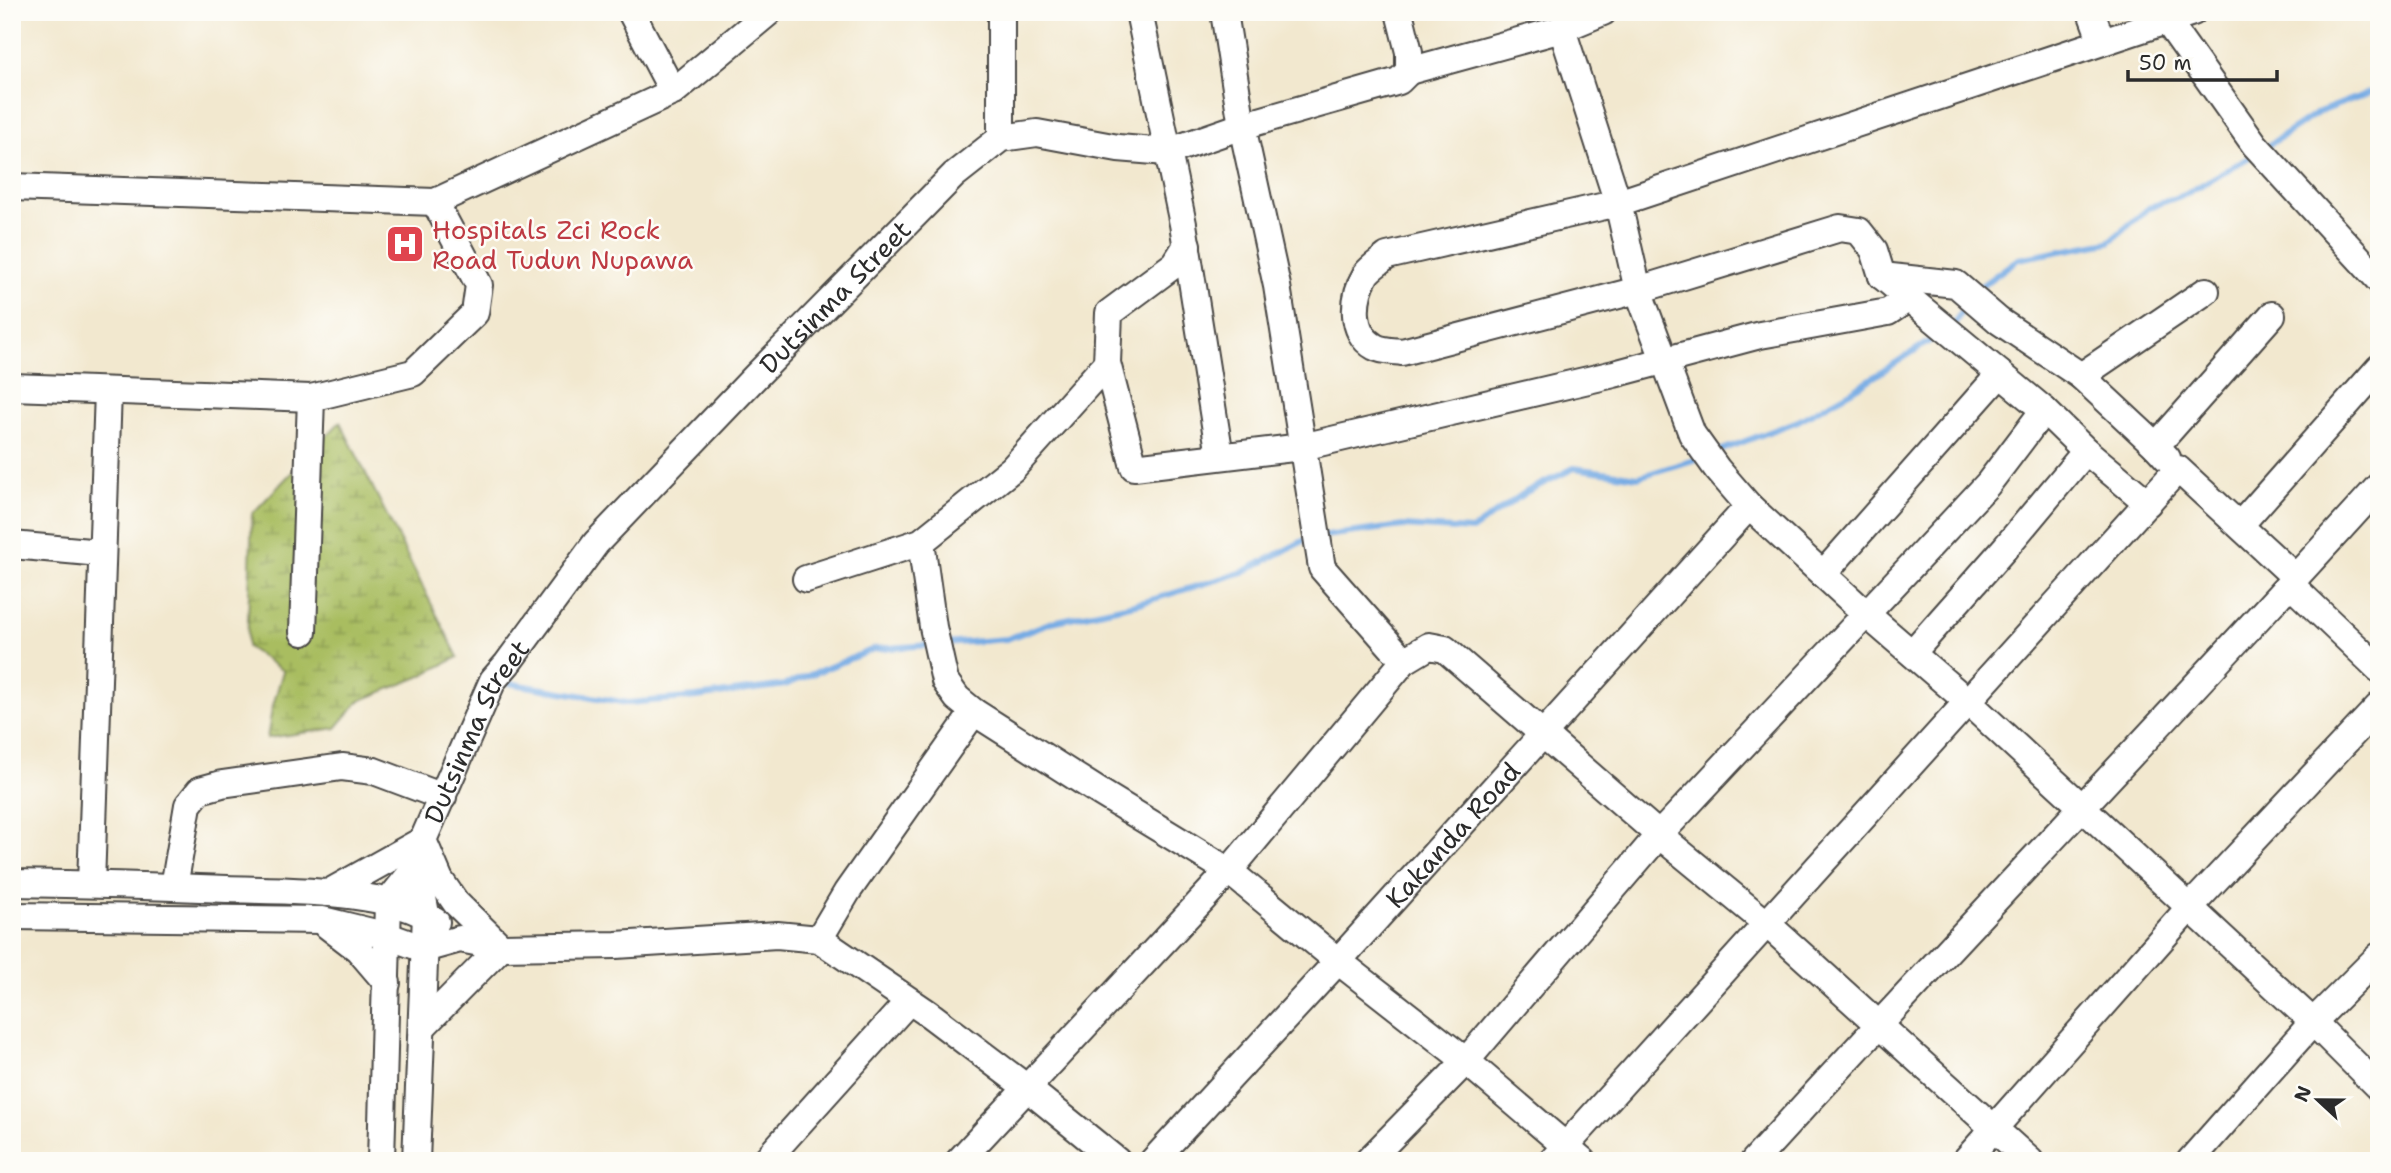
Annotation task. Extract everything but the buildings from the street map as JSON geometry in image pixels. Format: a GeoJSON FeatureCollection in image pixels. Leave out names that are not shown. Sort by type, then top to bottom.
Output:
{"type":"FeatureCollection","features":[{"type":"Feature","properties":{"kind":"street"},"geometry":{"type":"LineString","coordinates":[[631,12],[673,92]]}},
{"type":"Feature","properties":{"kind":"street"},"geometry":{"type":"LineString","coordinates":[[12,187],[435,202],[673,92],[769,12]]}},
{"type":"Feature","properties":{"kind":"street"},"geometry":{"type":"LineString","coordinates":[[1001,12],[1002,138]]}},
{"type":"Feature","properties":{"kind":"street"},"geometry":{"type":"LineString","coordinates":[[1139,12],[1187,246],[1220,456]]}},
{"type":"Feature","properties":{"kind":"street"},"geometry":{"type":"LineString","coordinates":[[1224,12],[1242,126],[1278,286],[1322,568],[1404,661]]}},
{"type":"Feature","properties":{"kind":"street"},"geometry":{"type":"LineString","coordinates":[[1399,12],[1409,52],[1409,71]]}},
{"type":"Feature","properties":{"kind":"street"},"geometry":{"type":"LineString","coordinates":[[2091,12],[2102,43]]}},
{"type":"Feature","properties":{"kind":"street"},"geometry":{"type":"LineString","coordinates":[[2148,503],[2086,451],[2044,410],[1882,276],[1874,250],[1859,231],[1840,228],[1638,290],[1402,352],[1376,348],[1363,337],[1355,313],[1359,291],[1367,272],[1387,256],[1618,203],[2193,12]]}},
{"type":"Feature","properties":{"kind":"street","name":"Dutsinma Street"},"geometry":{"type":"LineString","coordinates":[[388,902],[417,866],[424,840],[493,680],[596,543],[954,175],[1002,138],[1037,133],[1118,148],[1167,152],[1242,126],[1399,81],[1409,71],[1562,29],[1592,14]]}},
{"type":"Feature","properties":{"kind":"street"},"geometry":{"type":"LineString","coordinates":[[2167,21],[2255,145],[2379,280]]}},
{"type":"Feature","properties":{"kind":"street"},"geometry":{"type":"LineString","coordinates":[[1562,29],[1618,203],[1638,290],[1692,433],[1717,469],[1748,506],[1865,613],[1967,701],[2190,907],[2379,1088]]}},
{"type":"Feature","properties":{"kind":"street"},"geometry":{"type":"LineString","coordinates":[[12,387],[311,398],[413,373],[475,313],[479,285],[435,202]]}},
{"type":"Feature","properties":{"kind":"street"},"geometry":{"type":"LineString","coordinates":[[1187,246],[1175,264],[1109,313],[1107,363],[1134,467],[1302,447],[1614,374],[1760,335],[1888,313],[1909,298]]}},
{"type":"Feature","properties":{"kind":"street"},"geometry":{"type":"LineString","coordinates":[[1882,276],[1956,284],[1999,321],[2081,376],[2240,525],[2379,669]]}},
{"type":"Feature","properties":{"kind":"street"},"geometry":{"type":"LineString","coordinates":[[2081,376],[2206,291]]}},
{"type":"Feature","properties":{"kind":"street"},"geometry":{"type":"LineString","coordinates":[[2156,446],[2272,315]]}},
{"type":"Feature","properties":{"kind":"street"},"geometry":{"type":"LineString","coordinates":[[806,579],[921,542],[1012,469],[1107,363]]}},
{"type":"Feature","properties":{"kind":"street"},"geometry":{"type":"LineString","coordinates":[[2240,525],[2379,368]]}},
{"type":"Feature","properties":{"kind":"street"},"geometry":{"type":"LineString","coordinates":[[1822,574],[2000,374]]}},
{"type":"Feature","properties":{"kind":"street"},"geometry":{"type":"LineString","coordinates":[[91,884],[108,391]]}},
{"type":"Feature","properties":{"kind":"street"},"geometry":{"type":"LineString","coordinates":[[303,632],[311,398]]}},
{"type":"Feature","properties":{"kind":"street"},"geometry":{"type":"LineString","coordinates":[[1368,1161],[1466,1060],[1659,835],[1988,484],[2044,410]]}},
{"type":"Feature","properties":{"kind":"street"},"geometry":{"type":"LineString","coordinates":[[1912,653],[2086,451]]}},
{"type":"Feature","properties":{"kind":"street"},"geometry":{"type":"LineString","coordinates":[[921,542],[939,657],[945,681],[957,698],[974,712],[1101,793],[1229,871],[1338,961],[1466,1060],[1567,1156],[1766,923],[2178,469]]}},
{"type":"Feature","properties":{"kind":"street"},"geometry":{"type":"LineString","coordinates":[[1754,1161],[2379,486]]}},
{"type":"Feature","properties":{"kind":"street","name":"Kakanda Road"},"geometry":{"type":"LineString","coordinates":[[1153,1161],[1338,961],[1748,506]]}},
{"type":"Feature","properties":{"kind":"street"},"geometry":{"type":"LineString","coordinates":[[12,545],[101,553]]}},
{"type":"Feature","properties":{"kind":"street"},"geometry":{"type":"LineString","coordinates":[[959,1161],[1229,871],[1404,661],[1429,646],[1446,649],[1659,835],[1766,923],[2030,1161]]}},
{"type":"Feature","properties":{"kind":"street"},"geometry":{"type":"LineString","coordinates":[[1965,1161],[2190,907],[2379,706]]}},
{"type":"Feature","properties":{"kind":"street"},"geometry":{"type":"LineString","coordinates":[[819,939],[847,892],[974,712]]}},
{"type":"Feature","properties":{"kind":"street"},"geometry":{"type":"LineString","coordinates":[[174,887],[188,805],[200,790],[222,784],[342,768],[374,771],[443,797]]}},
{"type":"Feature","properties":{"kind":"street"},"geometry":{"type":"LineString","coordinates":[[328,893],[424,840],[440,880],[456,903],[501,947]]}},
{"type":"Feature","properties":{"kind":"street","name":"Dutsinma Street"},"geometry":{"type":"LineString","coordinates":[[416,1161],[426,914],[417,866]]}},
{"type":"Feature","properties":{"kind":"street"},"geometry":{"type":"LineString","coordinates":[[12,884],[91,884],[328,893],[388,902],[426,914],[460,939],[501,947],[616,945],[777,935],[819,939],[929,1014],[1117,1161]]}},
{"type":"Feature","properties":{"kind":"street"},"geometry":{"type":"LineString","coordinates":[[381,1161],[388,902]]}},
{"type":"Feature","properties":{"kind":"street"},"geometry":{"type":"LineString","coordinates":[[12,916],[322,920],[388,936],[424,949],[460,939]]}},
{"type":"Feature","properties":{"kind":"street"},"geometry":{"type":"LineString","coordinates":[[322,920],[358,948],[387,983]]}},
{"type":"Feature","properties":{"kind":"street"},"geometry":{"type":"LineString","coordinates":[[423,1026],[501,947]]}},
{"type":"Feature","properties":{"kind":"street"},"geometry":{"type":"LineString","coordinates":[[2190,1161],[2313,1023],[2379,956]]}},
{"type":"Feature","properties":{"kind":"street"},"geometry":{"type":"LineString","coordinates":[[765,1161],[908,1002]]}},
{"type":"Feature","properties":{"kind":"green space"},"geometry":{"type":"Polygon","coordinates":[[[340,422],[458,657],[419,677],[359,701],[336,728],[267,738],[283,671],[247,647],[252,514],[340,422]]]}},
{"type":"Feature","properties":{"kind":"waterway"},"geometry":{"type":"LineString","coordinates":[[2266,147],[2319,112],[2379,89]]}},
{"type":"Feature","properties":{"kind":"waterway"},"geometry":{"type":"LineString","coordinates":[[1973,292],[2018,259],[2109,242],[2150,207],[2186,194],[2253,155]]}},
{"type":"Feature","properties":{"kind":"waterway"},"geometry":{"type":"LineString","coordinates":[[1954,325],[1967,301]]}},
{"type":"Feature","properties":{"kind":"waterway"},"geometry":{"type":"LineString","coordinates":[[1714,453],[1798,421],[1852,391],[1942,333]]}},
{"type":"Feature","properties":{"kind":"waterway"},"geometry":{"type":"LineString","coordinates":[[1324,536],[1403,526],[1472,530],[1526,492],[1574,468],[1638,477],[1700,458]]}},
{"type":"Feature","properties":{"kind":"waterway"},"geometry":{"type":"LineString","coordinates":[[943,644],[1007,639],[1052,622],[1144,602],[1243,572],[1309,538]]}},
{"type":"Feature","properties":{"kind":"waterway"},"geometry":{"type":"LineString","coordinates":[[502,682],[628,703],[785,685],[874,649],[932,645]]}},
{"type":"Feature","properties":{"kind":"place","name":"Hospitals Zci Rock Road Tudun Nupawa"},"geometry":{"type":"Point","coordinates":[405,244]}}]}
